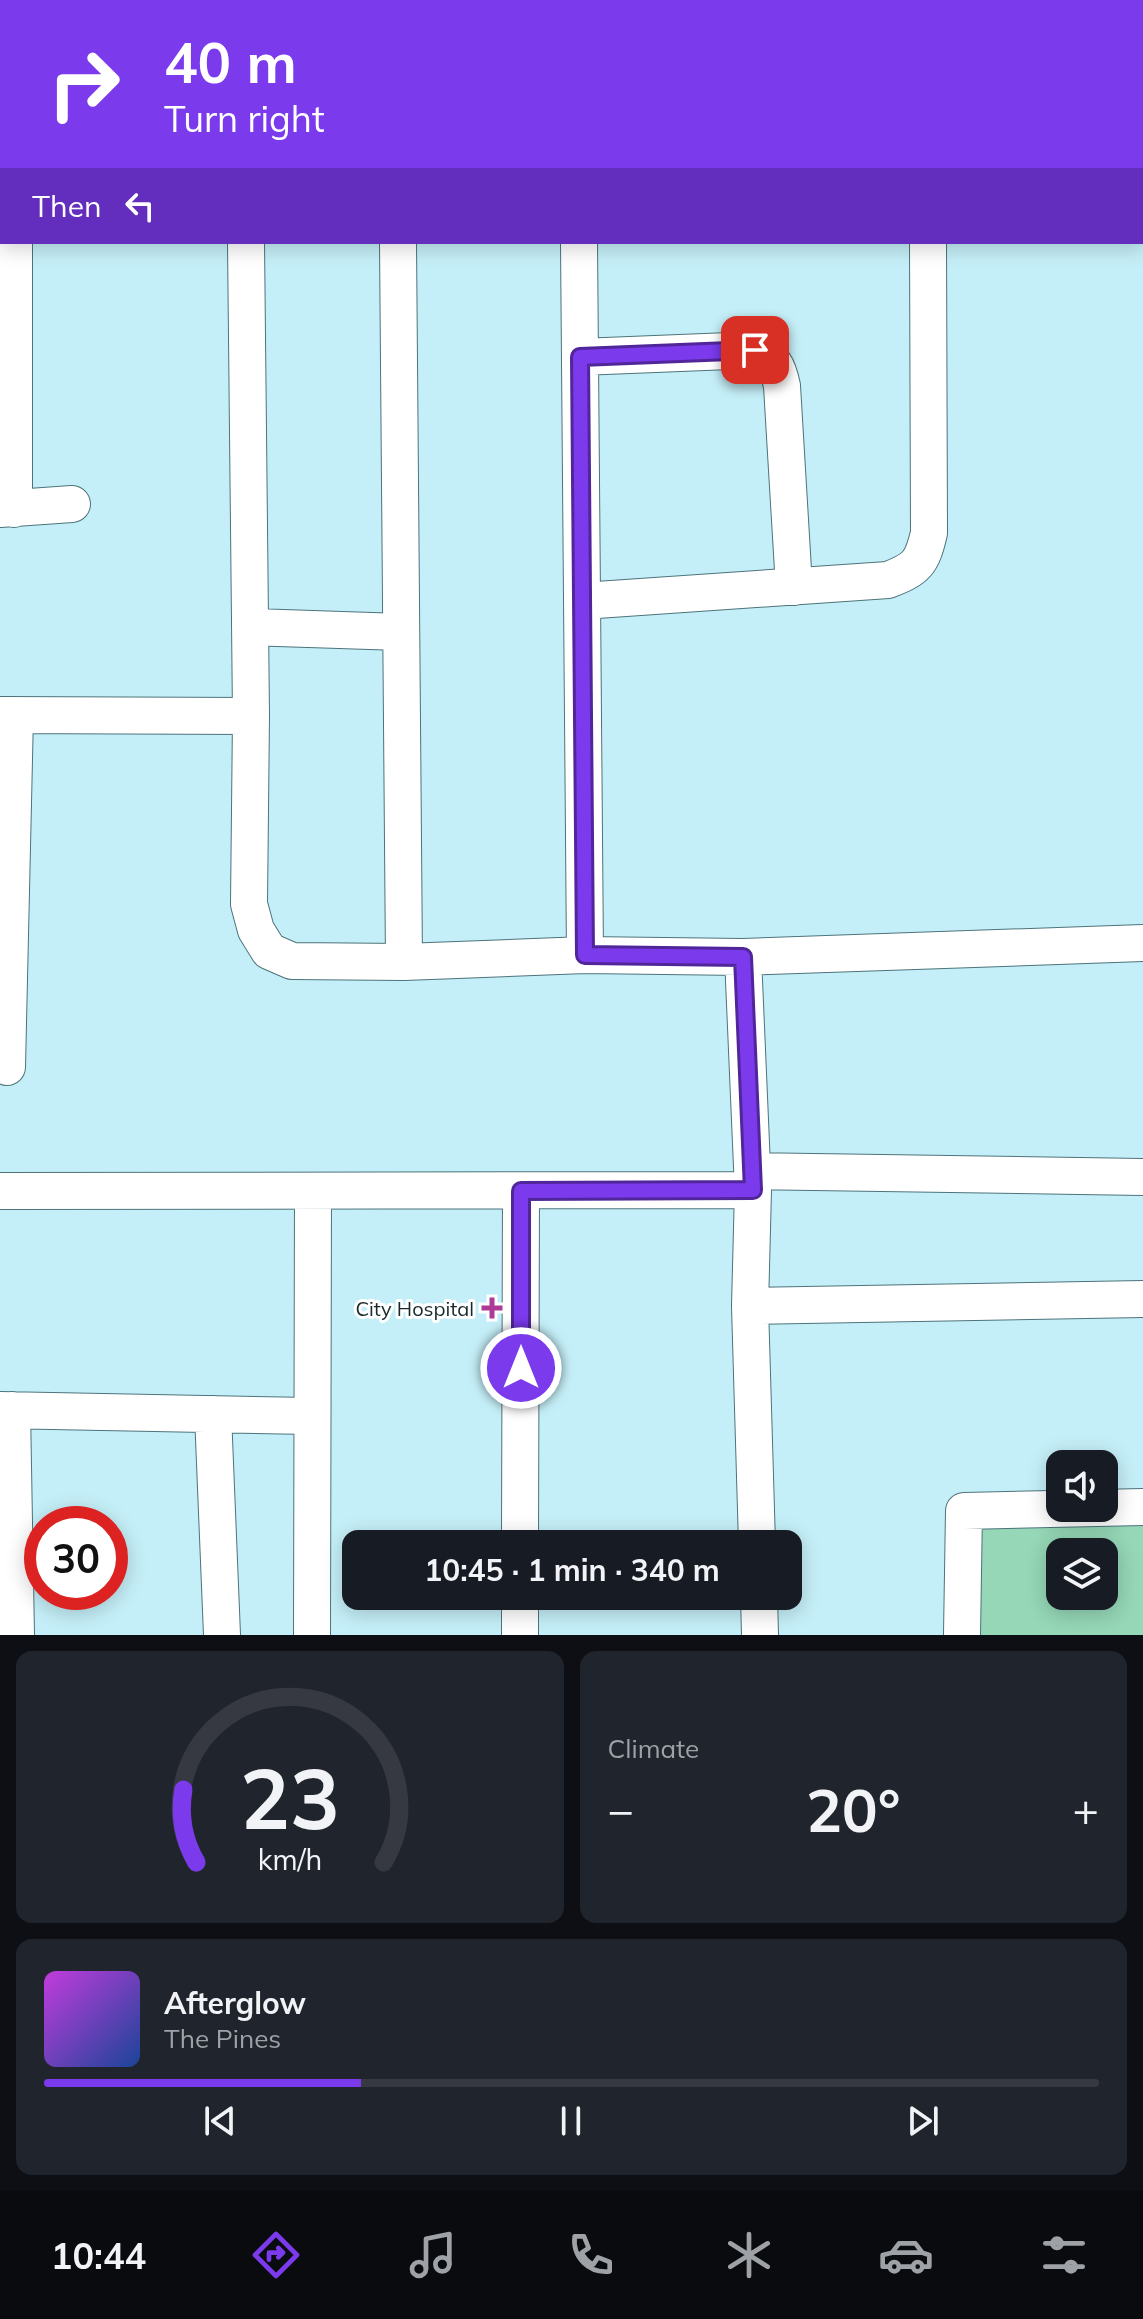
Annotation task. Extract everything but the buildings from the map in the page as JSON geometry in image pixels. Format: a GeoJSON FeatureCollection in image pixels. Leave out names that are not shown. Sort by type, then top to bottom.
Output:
{"type":"FeatureCollection","features":[{"type":"Feature","properties":{"kind":"street"},"geometry":{"type":"LineString","coordinates":[[14,244],[7,509],[72,504]]}},
{"type":"Feature","properties":{"kind":"street"},"geometry":{"type":"LineString","coordinates":[[246,244],[251,716],[249,904],[256,930],[269,951],[292,961],[404,962],[585,955],[743,957],[1143,943]]}},
{"type":"Feature","properties":{"kind":"street"},"geometry":{"type":"LineString","coordinates":[[398,244],[404,962]]}},
{"type":"Feature","properties":{"kind":"street"},"geometry":{"type":"LineString","coordinates":[[579,244],[585,955]]}},
{"type":"Feature","properties":{"kind":"street"},"geometry":{"type":"LineString","coordinates":[[582,601],[888,580],[912,571],[924,555],[929,533],[928,244]]}},
{"type":"Feature","properties":{"kind":"street"},"geometry":{"type":"LineString","coordinates":[[580,357],[755,350],[770,356],[782,386],[794,587]]}},
{"type":"Feature","properties":{"kind":"street"},"geometry":{"type":"LineString","coordinates":[[250,627],[401,632]]}},
{"type":"Feature","properties":{"kind":"street"},"geometry":{"type":"LineString","coordinates":[[7,1067],[8,715],[251,716]]}},
{"type":"Feature","properties":{"kind":"street"},"geometry":{"type":"LineString","coordinates":[[743,957],[753,1181],[750,1306],[757,1530]]}},
{"type":"Feature","properties":{"kind":"street"},"geometry":{"type":"LineString","coordinates":[[0,1191],[521,1191],[753,1181],[1143,1177]]}},
{"type":"Feature","properties":{"kind":"street"},"geometry":{"type":"LineString","coordinates":[[520,1530],[521,1191]]}},
{"type":"Feature","properties":{"kind":"street"},"geometry":{"type":"LineString","coordinates":[[312,1635],[313,1192]]}},
{"type":"Feature","properties":{"kind":"street"},"geometry":{"type":"LineString","coordinates":[[750,1306],[1143,1299]]}},
{"type":"Feature","properties":{"kind":"street"},"geometry":{"type":"LineString","coordinates":[[16,1635],[6,1410],[311,1416]]}},
{"type":"Feature","properties":{"kind":"street"},"geometry":{"type":"LineString","coordinates":[[213,1414],[222,1635]]}},
{"type":"Feature","properties":{"kind":"street"},"geometry":{"type":"LineString","coordinates":[[962,1635],[964,1511],[1143,1507]]}},
{"type":"Feature","properties":{"kind":"street"},"geometry":{"type":"LineString","coordinates":[[520,1610],[520,1635]]}},
{"type":"Feature","properties":{"kind":"street"},"geometry":{"type":"LineString","coordinates":[[759,1610],[760,1635]]}},
{"type":"Feature","properties":{"kind":"green space"},"geometry":{"type":"Polygon","coordinates":[[[1143,1509],[1143,1635],[962,1635],[963,1513],[1046,1511],[1046,1522],[1118,1522],[1118,1510],[1143,1509]]]}},
{"type":"Feature","properties":{"kind":"place","name":"City Hospital"},"geometry":{"type":"Point","coordinates":[492,1308]}},
{"type":"Feature","properties":{"kind":"route"},"geometry":{"type":"LineString","coordinates":[[521,1368],[521,1191],[753,1190],[743,957],[585,955],[580,357],[755,350]]}}]}
